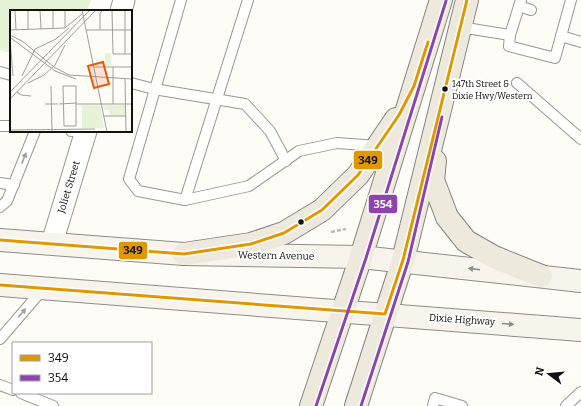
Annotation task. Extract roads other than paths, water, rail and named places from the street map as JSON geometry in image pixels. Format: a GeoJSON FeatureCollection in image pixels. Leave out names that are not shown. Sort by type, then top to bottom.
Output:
{"type":"FeatureCollection","features":[{"type":"Feature","properties":{"kind":"main road"},"geometry":{"type":"LineString","coordinates":[[310,406],[361,257],[441,0]]}},
{"type":"Feature","properties":{"kind":"main road"},"geometry":{"type":"LineString","coordinates":[[356,406],[404,260],[442,96],[467,0]]}},
{"type":"Feature","properties":{"kind":"main road"},"geometry":{"type":"LineString","coordinates":[[184,254],[251,244],[284,233],[322,210],[358,175],[399,115],[414,86]]}},
{"type":"Feature","properties":{"kind":"main road"},"geometry":{"type":"LineString","coordinates":[[442,96],[433,180],[447,218],[466,242],[494,257],[541,276]]}},
{"type":"Feature","properties":{"kind":"main road","name":"Western Avenue"},"geometry":{"type":"LineString","coordinates":[[0,240],[184,254],[361,257]]}},
{"type":"Feature","properties":{"kind":"main road"},"geometry":{"type":"LineString","coordinates":[[361,257],[404,260],[581,281]]}},
{"type":"Feature","properties":{"kind":"main road"},"geometry":{"type":"LineString","coordinates":[[0,285],[343,311]]}},
{"type":"Feature","properties":{"kind":"main road","name":"Dixie Highway"},"geometry":{"type":"LineString","coordinates":[[343,311],[581,330]]}},
{"type":"Feature","properties":{"kind":"street"},"geometry":{"type":"LineString","coordinates":[[121,10],[124,0]]}},
{"type":"Feature","properties":{"kind":"street","name":"Joliet Street"},"geometry":{"type":"LineString","coordinates":[[52,243],[81,132]]}},
{"type":"Feature","properties":{"kind":"lane"},"geometry":{"type":"LineString","coordinates":[[181,0],[129,179],[138,191],[185,200],[249,186],[299,151],[337,144],[379,146]]}},
{"type":"Feature","properties":{"kind":"lane"},"geometry":{"type":"LineString","coordinates":[[185,200],[248,0]]}},
{"type":"Feature","properties":{"kind":"lane"},"geometry":{"type":"LineString","coordinates":[[532,10],[520,3],[510,35],[509,46],[555,58],[561,36],[562,19],[571,0]]}},
{"type":"Feature","properties":{"kind":"lane"},"geometry":{"type":"LineString","coordinates":[[460,27],[510,35]]}},
{"type":"Feature","properties":{"kind":"lane"},"geometry":{"type":"LineString","coordinates":[[561,36],[581,42]]}},
{"type":"Feature","properties":{"kind":"lane"},"geometry":{"type":"LineString","coordinates":[[0,72],[10,75]]}},
{"type":"Feature","properties":{"kind":"lane"},"geometry":{"type":"LineString","coordinates":[[132,83],[154,89],[245,104],[270,131],[286,161]]}},
{"type":"Feature","properties":{"kind":"lane"},"geometry":{"type":"LineString","coordinates":[[517,83],[581,139]]}},
{"type":"Feature","properties":{"kind":"lane"},"geometry":{"type":"LineString","coordinates":[[0,207],[7,201],[35,132]]}},
{"type":"Feature","properties":{"kind":"lane"},"geometry":{"type":"LineString","coordinates":[[0,183],[14,185]]}},
{"type":"Feature","properties":{"kind":"lane"},"geometry":{"type":"LineString","coordinates":[[0,339],[44,288]]}},
{"type":"Feature","properties":{"kind":"lane"},"geometry":{"type":"LineString","coordinates":[[0,385],[12,390]]}},
{"type":"Feature","properties":{"kind":"lane"},"geometry":{"type":"LineString","coordinates":[[566,406],[581,392]]}},
{"type":"Feature","properties":{"kind":"lane"},"geometry":{"type":"LineString","coordinates":[[23,394],[53,406]]}},
{"type":"Feature","properties":{"kind":"lane"},"geometry":{"type":"LineString","coordinates":[[434,402],[462,406]]}},
{"type":"Feature","properties":{"kind":"place","name":"147th Street & Dixie Hwy/Western"},"geometry":{"type":"Point","coordinates":[445,89]}}]}
